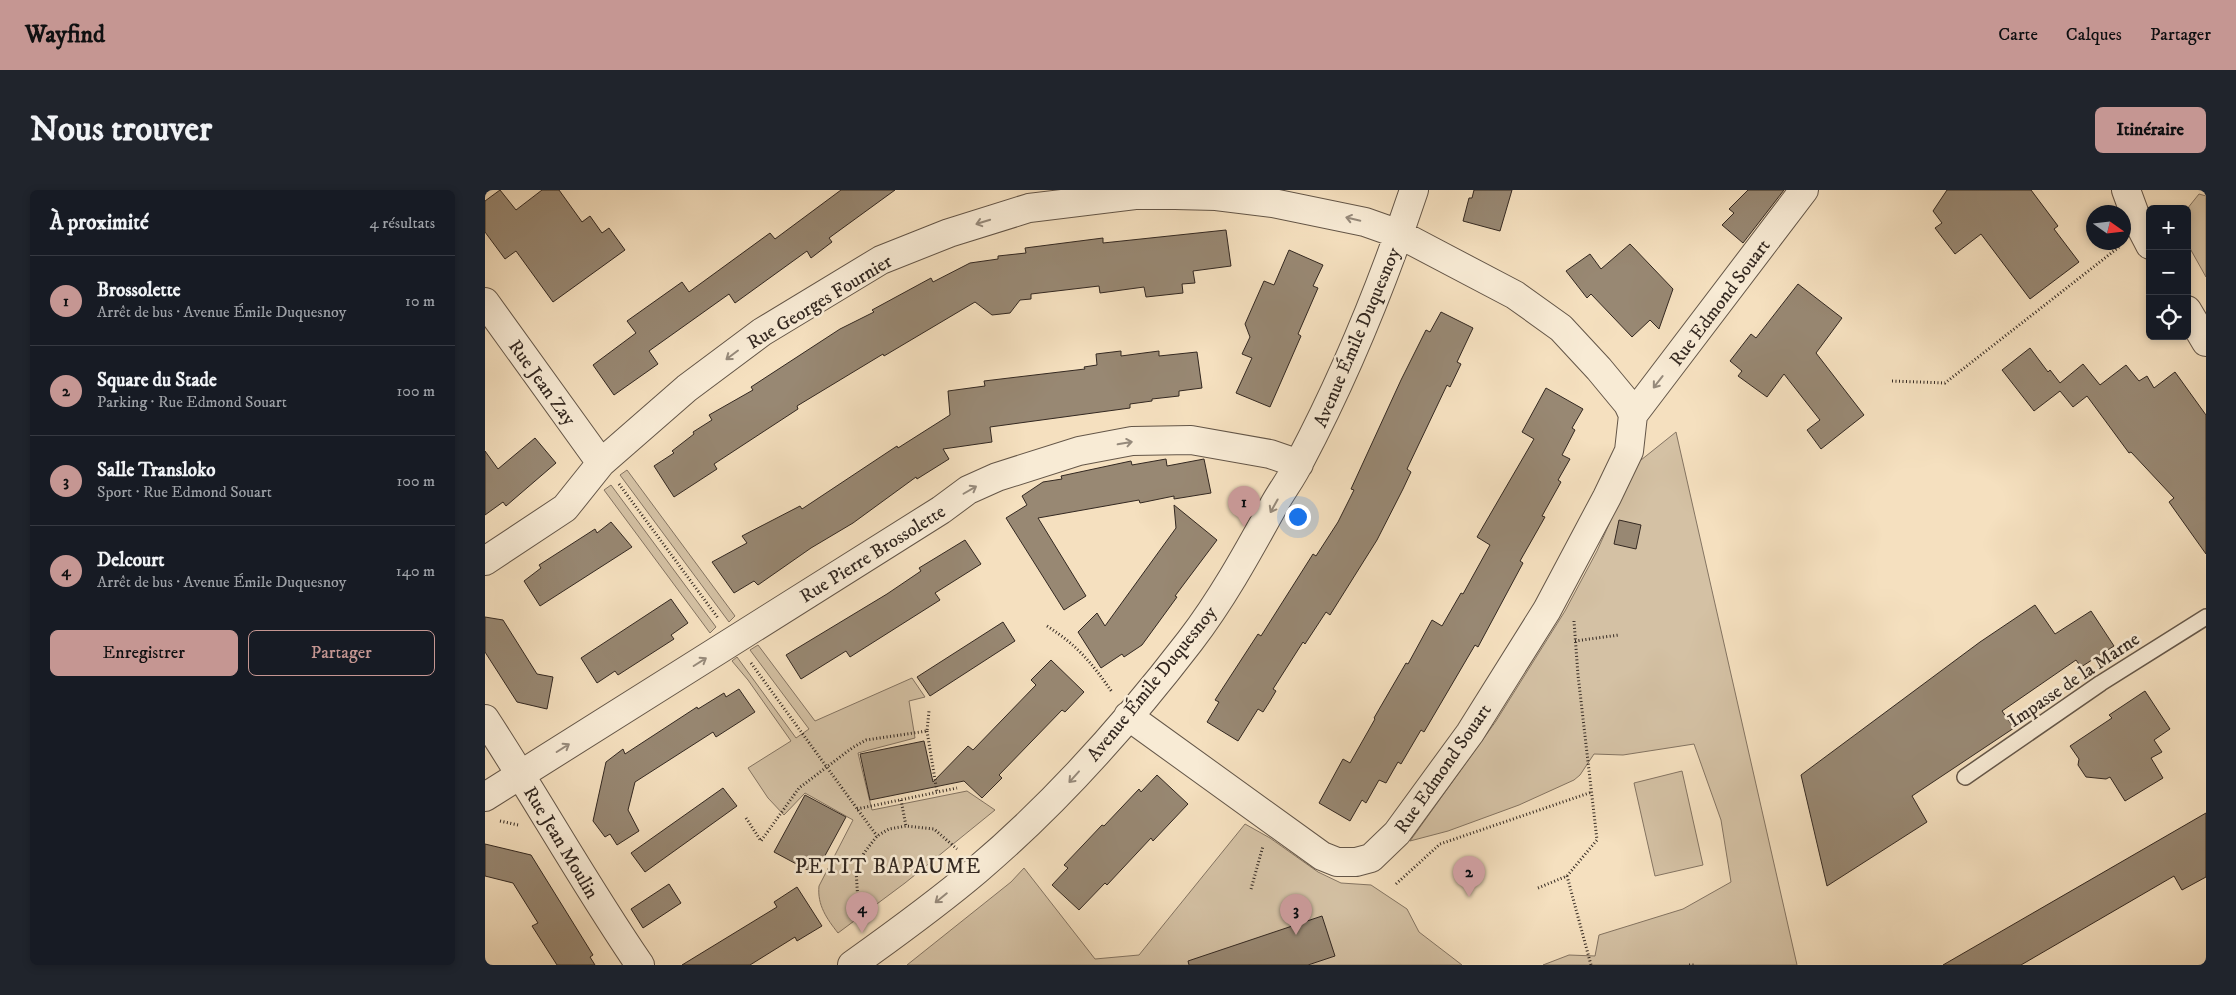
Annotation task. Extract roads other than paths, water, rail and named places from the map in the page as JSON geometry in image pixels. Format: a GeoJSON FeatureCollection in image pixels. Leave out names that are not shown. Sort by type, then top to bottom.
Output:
{"type":"FeatureCollection","features":[{"type":"Feature","properties":{"kind":"street","name":"Avenue Émile Duquesnoy"},"geometry":{"type":"LineString","coordinates":[[852,965],[925,912],[976,871],[1055,797],[1129,716],[1191,640],[1222,593],[1299,464],[1332,398],[1385,274],[1414,190]]}},
{"type":"Feature","properties":{"kind":"street","name":"Rue Edmond Souart"},"geometry":{"type":"LineString","coordinates":[[1129,716],[1322,856],[1337,862],[1356,862],[1371,858],[1397,833],[1470,733],[1563,580],[1629,451],[1633,415],[1804,190]]}},
{"type":"Feature","properties":{"kind":"street"},"geometry":{"type":"LineString","coordinates":[[2126,190],[2145,237]]}},
{"type":"Feature","properties":{"kind":"street","name":"Rue Georges Fournier"},"geometry":{"type":"LineString","coordinates":[[485,561],[565,508],[601,463],[687,388],[762,332],[881,260],[1028,199],[1135,195],[1216,196],[1315,210],[1365,222],[1399,234]]}},
{"type":"Feature","properties":{"kind":"street"},"geometry":{"type":"LineString","coordinates":[[1399,234],[1515,295],[1561,328],[1628,404],[1633,415]]}},
{"type":"Feature","properties":{"kind":"street","name":"Rue Jean Zay"},"geometry":{"type":"LineString","coordinates":[[485,302],[601,463]]}},
{"type":"Feature","properties":{"kind":"street"},"geometry":{"type":"LineString","coordinates":[[2191,317],[2206,342]]}},
{"type":"Feature","properties":{"kind":"street","name":"Rue Pierre Brossolette"},"geometry":{"type":"LineString","coordinates":[[485,797],[941,510],[968,490],[997,477],[1079,451],[1132,441],[1191,440],[1270,454],[1299,464]]}},
{"type":"Feature","properties":{"kind":"street","name":"Rue Jean Moulin"},"geometry":{"type":"LineString","coordinates":[[485,719],[521,773],[603,910],[640,965]]}},
{"type":"Feature","properties":{"kind":"lane","name":"Impasse de la Marne"},"geometry":{"type":"LineString","coordinates":[[1965,777],[2101,683],[2206,617]]}},
{"type":"Feature","properties":{"kind":"place","name":"Brossolette"},"geometry":{"type":"Point","coordinates":[1244,527]}},
{"type":"Feature","properties":{"kind":"place","name":"Square du Stade"},"geometry":{"type":"Point","coordinates":[1469,897]}},
{"type":"Feature","properties":{"kind":"place","name":"Delcourt"},"geometry":{"type":"Point","coordinates":[862,933]}},
{"type":"Feature","properties":{"kind":"place","name":"Salle Transloko"},"geometry":{"type":"Point","coordinates":[1296,935]}},
{"type":"Feature","properties":{"kind":"district","name":"PETIT BAPAUME"},"geometry":{"type":"Point","coordinates":[888,866]}}]}
